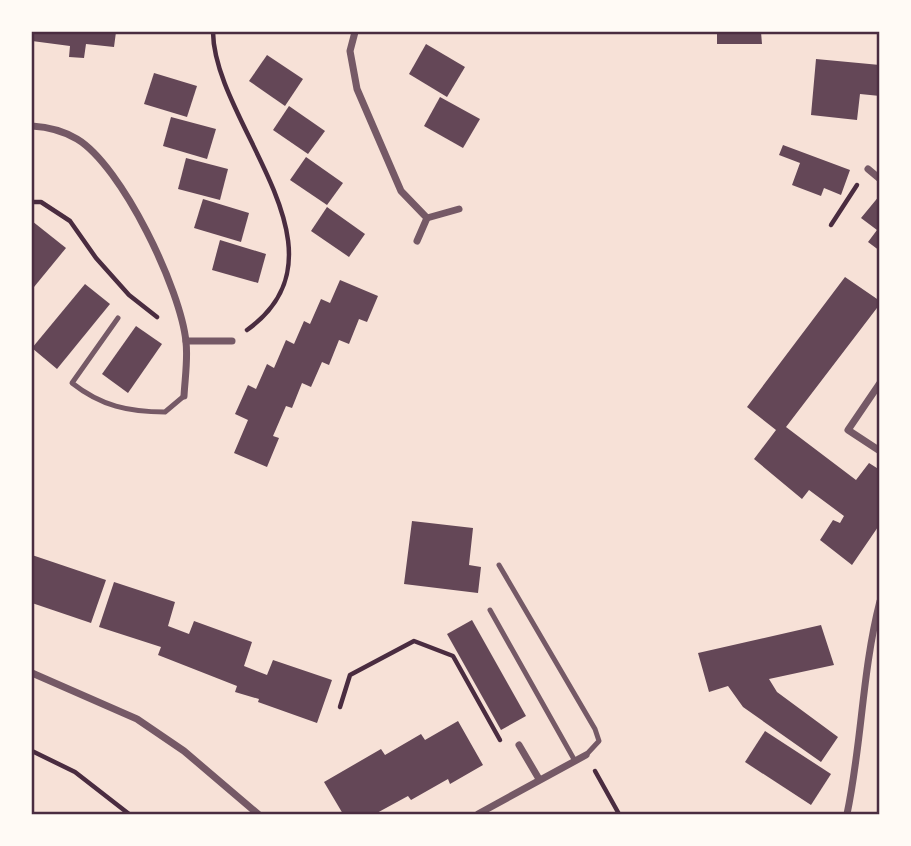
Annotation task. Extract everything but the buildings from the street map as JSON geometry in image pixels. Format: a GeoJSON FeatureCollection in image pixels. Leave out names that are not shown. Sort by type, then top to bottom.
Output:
{"type":"FeatureCollection","features":[{"type":"Feature","properties":{"kind":"street"},"geometry":{"type":"LineString","coordinates":[[355,32],[350,51],[357,89],[401,191],[427,218]]}},
{"type":"Feature","properties":{"kind":"street"},"geometry":{"type":"LineString","coordinates":[[32,126],[56,128],[79,140],[99,158],[138,214],[155,246],[186,341],[184,396]]}},
{"type":"Feature","properties":{"kind":"street"},"geometry":{"type":"LineString","coordinates":[[868,169],[880,179]]}},
{"type":"Feature","properties":{"kind":"street"},"geometry":{"type":"LineString","coordinates":[[427,218],[459,209]]}},
{"type":"Feature","properties":{"kind":"street"},"geometry":{"type":"LineString","coordinates":[[417,241],[427,218]]}},
{"type":"Feature","properties":{"kind":"street"},"geometry":{"type":"LineString","coordinates":[[186,341],[232,341]]}},
{"type":"Feature","properties":{"kind":"street"},"geometry":{"type":"LineString","coordinates":[[880,383],[848,430],[880,451]]}},
{"type":"Feature","properties":{"kind":"street"},"geometry":{"type":"LineString","coordinates":[[847,814],[857,768],[867,650],[880,601]]}},
{"type":"Feature","properties":{"kind":"street"},"geometry":{"type":"LineString","coordinates":[[32,673],[136,719],[184,751],[258,814]]}},
{"type":"Feature","properties":{"kind":"street"},"geometry":{"type":"LineString","coordinates":[[519,745],[538,779]]}},
{"type":"Feature","properties":{"kind":"street"},"geometry":{"type":"LineString","coordinates":[[478,814],[586,755]]}},
{"type":"Feature","properties":{"kind":"lane"},"geometry":{"type":"LineString","coordinates":[[118,318],[72,383],[89,396],[118,409],[165,412],[184,396]]}},
{"type":"Feature","properties":{"kind":"lane"},"geometry":{"type":"LineString","coordinates":[[499,565],[595,729],[599,741],[586,755]]}},
{"type":"Feature","properties":{"kind":"lane"},"geometry":{"type":"LineString","coordinates":[[490,610],[575,761]]}},
{"type":"Feature","properties":{"kind":"path"},"geometry":{"type":"LineString","coordinates":[[213,32],[215,60],[270,177],[290,258],[286,278],[272,304],[256,324],[232,341]]}},
{"type":"Feature","properties":{"kind":"path"},"geometry":{"type":"LineString","coordinates":[[831,225],[868,169]]}},
{"type":"Feature","properties":{"kind":"path"},"geometry":{"type":"LineString","coordinates":[[32,202],[41,202],[70,221],[96,258],[129,295],[186,341]]}},
{"type":"Feature","properties":{"kind":"path"},"geometry":{"type":"LineString","coordinates":[[340,707],[351,675],[414,641],[453,656],[501,741],[519,745]]}},
{"type":"Feature","properties":{"kind":"path"},"geometry":{"type":"LineString","coordinates":[[32,751],[75,772],[129,814]]}},
{"type":"Feature","properties":{"kind":"path"},"geometry":{"type":"LineString","coordinates":[[586,755],[619,814]]}}]}
